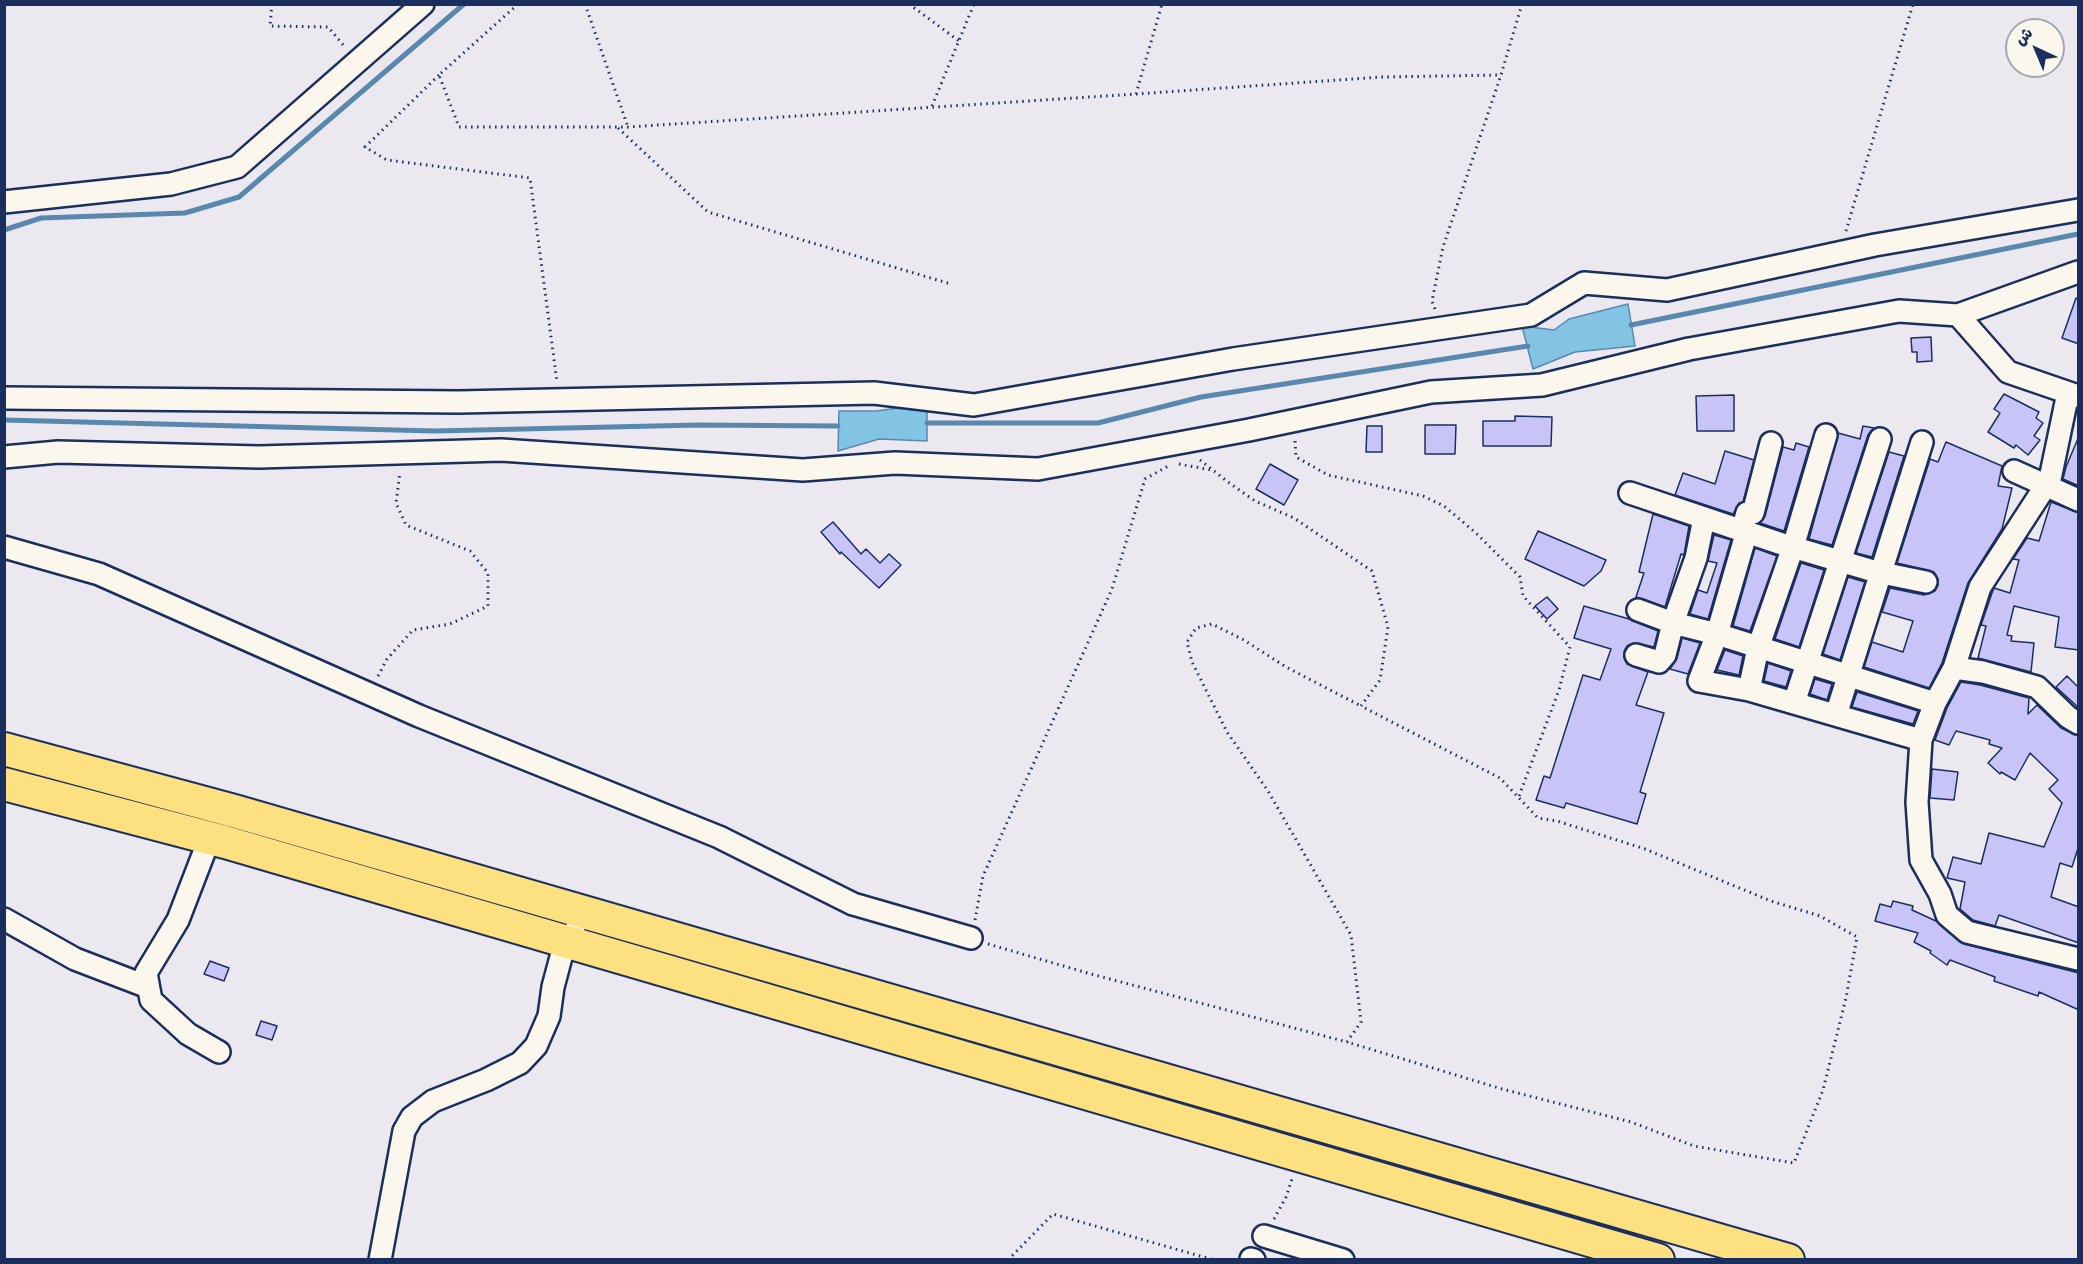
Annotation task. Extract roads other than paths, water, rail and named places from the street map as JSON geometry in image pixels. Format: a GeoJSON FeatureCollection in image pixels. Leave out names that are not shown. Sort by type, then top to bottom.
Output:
{"type":"FeatureCollection","features":[{"type":"Feature","properties":{"kind":"highway"},"geometry":{"type":"LineString","coordinates":[[4,749],[245,814],[1788,1260]]}},
{"type":"Feature","properties":{"kind":"highway"},"geometry":{"type":"LineString","coordinates":[[4,783],[210,837],[1658,1260]]}},
{"type":"Feature","properties":{"kind":"street"},"geometry":{"type":"LineString","coordinates":[[4,202],[171,184],[237,167],[423,4]]}},
{"type":"Feature","properties":{"kind":"street"},"geometry":{"type":"LineString","coordinates":[[4,398],[459,402],[874,393],[974,405],[1233,359],[1531,315],[1584,284],[1667,290],[1839,253],[2079,210]]}},
{"type":"Feature","properties":{"kind":"street"},"geometry":{"type":"LineString","coordinates":[[4,457],[58,452],[259,457],[501,450],[803,470],[895,463],[1038,469],[1294,421],[1431,392],[1542,385],[1689,349],[1899,311],[1958,315],[2079,272]]}},
{"type":"Feature","properties":{"kind":"street"},"geometry":{"type":"LineString","coordinates":[[1958,315],[2008,372],[2073,394],[2047,486],[1980,587],[1954,668],[1935,703],[1921,740],[1917,802],[1920,860],[1940,894],[1947,915],[1967,932],[2079,960]]}},
{"type":"Feature","properties":{"kind":"street"},"geometry":{"type":"LineString","coordinates":[[1749,690],[1758,648],[1793,547],[1826,435]]}},
{"type":"Feature","properties":{"kind":"street"},"geometry":{"type":"LineString","coordinates":[[1794,703],[1880,439]]}},
{"type":"Feature","properties":{"kind":"street"},"geometry":{"type":"LineString","coordinates":[[1836,715],[1922,442]]}},
{"type":"Feature","properties":{"kind":"street"},"geometry":{"type":"LineString","coordinates":[[1747,531],[1743,527],[1747,513],[1753,513],[1771,443]]}},
{"type":"Feature","properties":{"kind":"street"},"geometry":{"type":"LineString","coordinates":[[2014,471],[2079,500]]}},
{"type":"Feature","properties":{"kind":"street"},"geometry":{"type":"LineString","coordinates":[[1630,493],[1793,547],[1882,573],[1926,582]]}},
{"type":"Feature","properties":{"kind":"street"},"geometry":{"type":"LineString","coordinates":[[1636,655],[1659,662],[1665,655],[1673,622],[1696,558],[1704,518]]}},
{"type":"Feature","properties":{"kind":"street"},"geometry":{"type":"LineString","coordinates":[[1747,531],[1717,634],[1699,681],[1749,690],[1921,740]]}},
{"type":"Feature","properties":{"kind":"street"},"geometry":{"type":"LineString","coordinates":[[4,547],[99,574],[419,716],[719,837],[854,904],[971,939]]}},
{"type":"Feature","properties":{"kind":"street"},"geometry":{"type":"LineString","coordinates":[[1638,610],[1935,703]]}},
{"type":"Feature","properties":{"kind":"street"},"geometry":{"type":"LineString","coordinates":[[1954,668],[1983,672],[2037,687],[2068,717],[2079,723]]}},
{"type":"Feature","properties":{"kind":"street"},"geometry":{"type":"LineString","coordinates":[[210,837],[178,920],[146,973],[151,1000],[188,1034],[219,1052]]}},
{"type":"Feature","properties":{"kind":"street"},"geometry":{"type":"LineString","coordinates":[[380,1260],[404,1131],[412,1117],[433,1101],[486,1080],[520,1063],[536,1046],[549,1016],[553,987],[561,957],[585,912]]}},
{"type":"Feature","properties":{"kind":"street"},"geometry":{"type":"LineString","coordinates":[[4,919],[75,959],[148,987]]}},
{"type":"Feature","properties":{"kind":"street"},"geometry":{"type":"LineString","coordinates":[[1264,1236],[1343,1260]]}},
{"type":"Feature","properties":{"kind":"water"},"geometry":{"type":"Polygon","coordinates":[[[1628,304],[1635,346],[1575,352],[1533,369],[1522,326],[1554,330],[1569,319],[1628,304]]]}},
{"type":"Feature","properties":{"kind":"water"},"geometry":{"type":"Polygon","coordinates":[[[927,404],[927,441],[879,439],[838,451],[839,411],[876,411],[927,404]]]}},
{"type":"Feature","properties":{"kind":"waterway"},"geometry":{"type":"LineString","coordinates":[[4,230],[41,218],[185,213],[239,197],[464,4]]}},
{"type":"Feature","properties":{"kind":"waterway"},"geometry":{"type":"LineString","coordinates":[[1631,325],[2078,234]]}},
{"type":"Feature","properties":{"kind":"waterway"},"geometry":{"type":"LineString","coordinates":[[927,423],[1098,423],[1201,397],[1528,346]]}},
{"type":"Feature","properties":{"kind":"waterway"},"geometry":{"type":"LineString","coordinates":[[4,420],[435,431],[698,425],[838,426]]}}]}
